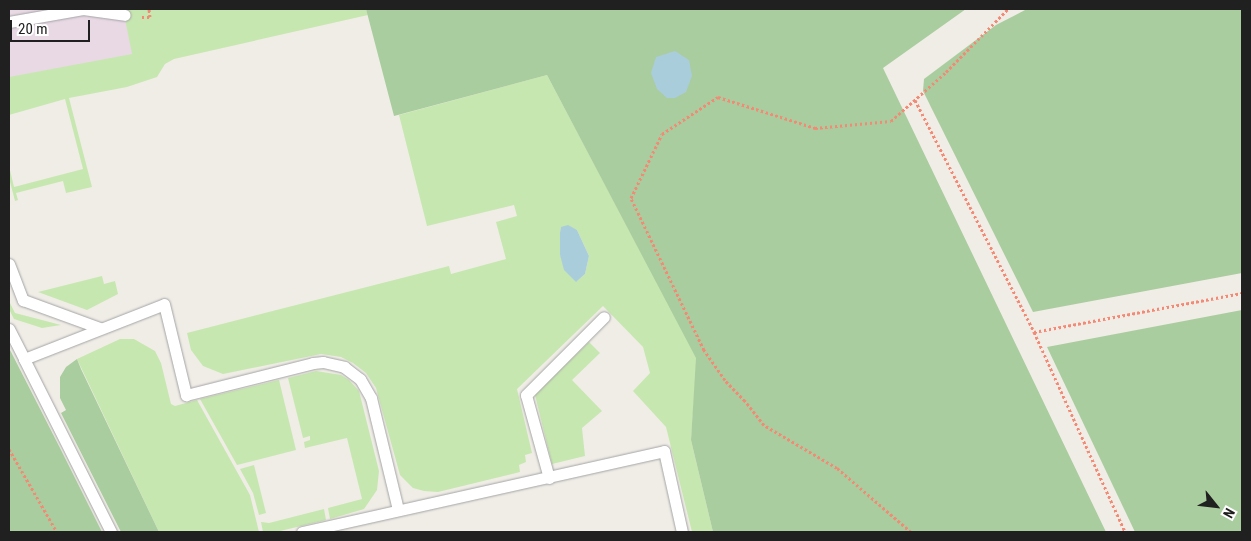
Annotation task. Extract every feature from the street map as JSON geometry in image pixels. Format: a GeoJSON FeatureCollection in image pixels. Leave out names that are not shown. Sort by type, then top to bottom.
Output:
{"type":"FeatureCollection","features":[{"type":"Feature","properties":{"kind":"lane"},"geometry":{"type":"LineString","coordinates":[[9,22],[83,9],[125,15]]}},
{"type":"Feature","properties":{"kind":"lane"},"geometry":{"type":"LineString","coordinates":[[9,264],[23,300],[100,328]]}},
{"type":"Feature","properties":{"kind":"lane"},"geometry":{"type":"LineString","coordinates":[[24,358],[164,304],[186,395],[313,363],[323,362],[344,367],[360,379],[371,398],[398,510]]}},
{"type":"Feature","properties":{"kind":"lane"},"geometry":{"type":"LineString","coordinates":[[549,478],[526,395],[604,317]]}},
{"type":"Feature","properties":{"kind":"lane"},"geometry":{"type":"LineString","coordinates":[[9,329],[111,532]]}},
{"type":"Feature","properties":{"kind":"lane"},"geometry":{"type":"LineString","coordinates":[[302,532],[664,451],[682,532]]}},
{"type":"Feature","properties":{"kind":"path"},"geometry":{"type":"LineString","coordinates":[[911,532],[837,468],[764,425],[725,380],[704,350],[631,198],[662,134],[718,97],[815,128],[891,121],[946,72],[1008,9]]}},
{"type":"Feature","properties":{"kind":"path"},"geometry":{"type":"LineString","coordinates":[[915,100],[1034,332],[1125,532]]}},
{"type":"Feature","properties":{"kind":"path"},"geometry":{"type":"LineString","coordinates":[[1034,332],[1242,293]]}},
{"type":"Feature","properties":{"kind":"path"},"geometry":{"type":"LineString","coordinates":[[9,449],[57,532]]}},
{"type":"Feature","properties":{"kind":"shaded area"},"geometry":{"type":"Polygon","coordinates":[[[9,9],[297,9],[145,66],[9,92],[9,9]]]}},
{"type":"Feature","properties":{"kind":"green space"},"geometry":{"type":"Polygon","coordinates":[[[123,9],[366,9],[368,15],[174,59],[165,64],[157,77],[127,87],[69,98],[92,187],[66,193],[63,181],[16,193],[18,200],[15,201],[9,178],[9,166],[14,187],[83,169],[65,99],[9,115],[9,77],[132,54],[123,9]]]}},
{"type":"Feature","properties":{"kind":"green space"},"geometry":{"type":"Polygon","coordinates":[[[366,9],[966,9],[883,68],[1106,532],[713,532],[691,440],[696,358],[547,75],[394,116],[366,9]]]}},
{"type":"Feature","properties":{"kind":"green space"},"geometry":{"type":"Polygon","coordinates":[[[1027,9],[1242,9],[1242,273],[1033,312],[923,91],[924,79],[996,25],[1027,9]]]}},
{"type":"Feature","properties":{"kind":"green space"},"geometry":{"type":"Polygon","coordinates":[[[547,75],[697,358],[691,440],[713,532],[692,532],[666,427],[633,391],[650,373],[643,347],[603,306],[517,389],[532,453],[525,455],[526,462],[519,465],[520,472],[438,492],[413,488],[400,475],[376,388],[366,373],[353,363],[341,357],[321,354],[223,374],[203,366],[191,350],[187,333],[449,266],[451,274],[506,259],[496,222],[517,216],[514,205],[427,226],[399,115],[547,75]],[[561,227],[560,255],[577,281],[585,274],[589,256],[577,230],[561,227]]]}},
{"type":"Feature","properties":{"kind":"green space"},"geometry":{"type":"Polygon","coordinates":[[[102,276],[104,284],[115,281],[118,294],[87,310],[38,292],[102,276]]]}},
{"type":"Feature","properties":{"kind":"green space"},"geometry":{"type":"Polygon","coordinates":[[[9,301],[15,313],[61,325],[42,328],[14,319],[9,309],[9,301]]]}},
{"type":"Feature","properties":{"kind":"green space"},"geometry":{"type":"Polygon","coordinates":[[[1242,310],[1242,532],[1135,532],[1047,347],[1242,310]]]}},
{"type":"Feature","properties":{"kind":"green space"},"geometry":{"type":"Polygon","coordinates":[[[120,339],[134,339],[155,351],[161,363],[171,404],[175,406],[197,400],[250,495],[259,532],[159,532],[77,359],[120,339]]]}},
{"type":"Feature","properties":{"kind":"green space"},"geometry":{"type":"Polygon","coordinates":[[[589,342],[600,353],[572,380],[602,411],[582,428],[585,456],[552,464],[535,395],[589,342]]]}},
{"type":"Feature","properties":{"kind":"green space"},"geometry":{"type":"Polygon","coordinates":[[[9,348],[61,450],[102,532],[9,532],[9,348]]]}},
{"type":"Feature","properties":{"kind":"green space"},"geometry":{"type":"Polygon","coordinates":[[[77,359],[159,532],[121,532],[61,413],[66,410],[60,398],[60,377],[66,367],[77,359]]]}},
{"type":"Feature","properties":{"kind":"green space"},"geometry":{"type":"Polygon","coordinates":[[[316,371],[341,375],[349,380],[359,391],[379,471],[377,490],[364,509],[330,519],[328,508],[362,499],[347,438],[305,448],[304,442],[310,440],[310,436],[303,438],[288,378],[316,371]]]}},
{"type":"Feature","properties":{"kind":"green space"},"geometry":{"type":"Polygon","coordinates":[[[279,380],[296,450],[237,465],[200,399],[279,380]]]}},
{"type":"Feature","properties":{"kind":"green space"},"geometry":{"type":"Polygon","coordinates":[[[254,465],[266,513],[259,515],[253,493],[240,469],[254,465]]]}},
{"type":"Feature","properties":{"kind":"green space"},"geometry":{"type":"Polygon","coordinates":[[[324,509],[326,520],[276,532],[263,532],[261,522],[269,523],[324,509]]]}},
{"type":"Feature","properties":{"kind":"water"},"geometry":{"type":"Polygon","coordinates":[[[675,51],[689,60],[692,76],[686,92],[675,98],[667,98],[657,89],[651,73],[656,57],[675,51]]]}},
{"type":"Feature","properties":{"kind":"water"},"geometry":{"type":"Polygon","coordinates":[[[568,225],[577,230],[589,256],[585,274],[576,282],[564,270],[560,255],[561,227],[568,225]]]}}]}
